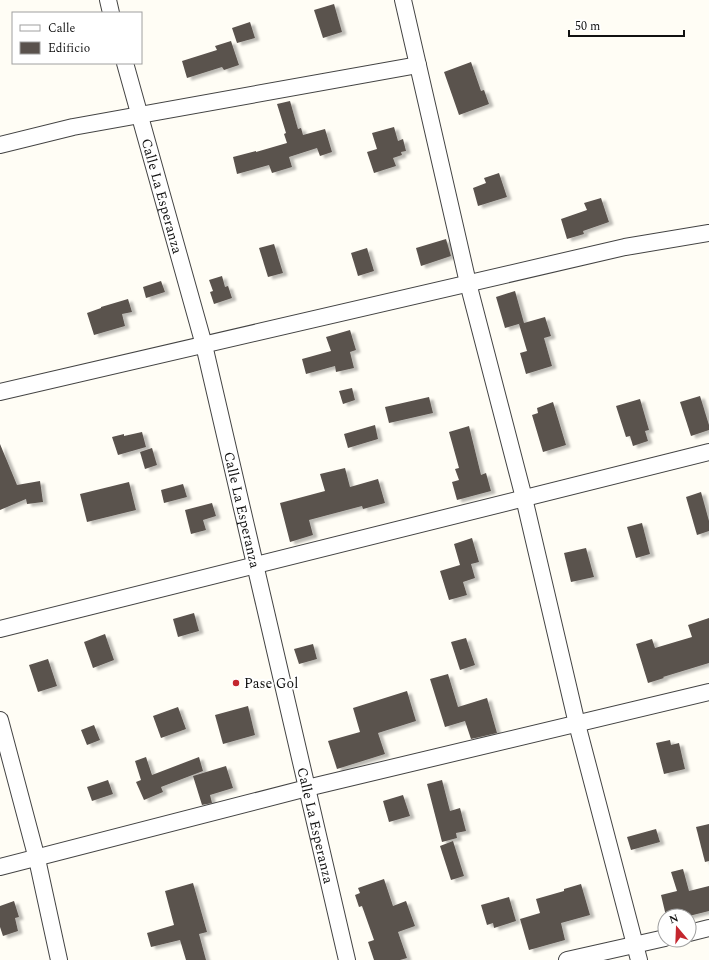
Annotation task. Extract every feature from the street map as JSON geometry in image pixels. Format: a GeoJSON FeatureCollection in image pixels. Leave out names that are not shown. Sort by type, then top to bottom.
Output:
{"type":"FeatureCollection","features":[{"type":"Feature","properties":{"kind":"street"},"geometry":{"type":"LineString","coordinates":[[108,0],[111,12]]}},
{"type":"Feature","properties":{"kind":"street"},"geometry":{"type":"LineString","coordinates":[[403,0],[468,283],[524,498],[577,724],[637,952]]}},
{"type":"Feature","properties":{"kind":"street","name":"Calle La Esperanza"},"geometry":{"type":"LineString","coordinates":[[125,64],[204,345],[347,960]]}},
{"type":"Feature","properties":{"kind":"street"},"geometry":{"type":"LineString","coordinates":[[0,145],[73,127],[418,65]]}},
{"type":"Feature","properties":{"kind":"street"},"geometry":{"type":"LineString","coordinates":[[0,392],[625,247],[709,233]]}},
{"type":"Feature","properties":{"kind":"street"},"geometry":{"type":"LineString","coordinates":[[0,629],[709,452]]}},
{"type":"Feature","properties":{"kind":"street"},"geometry":{"type":"LineString","coordinates":[[0,867],[37,859],[307,788],[709,692]]}},
{"type":"Feature","properties":{"kind":"street"},"geometry":{"type":"LineString","coordinates":[[0,720],[37,859],[59,960]]}},
{"type":"Feature","properties":{"kind":"street"},"geometry":{"type":"LineString","coordinates":[[697,931],[709,928]]}},
{"type":"Feature","properties":{"kind":"street"},"geometry":{"type":"LineString","coordinates":[[568,960],[637,952],[657,942]]}},
{"type":"Feature","properties":{"kind":"building"},"geometry":{"type":"Polygon","coordinates":[[[334,4],[342,32],[323,38],[314,10],[334,4]]]}},
{"type":"Feature","properties":{"kind":"building"},"geometry":{"type":"Polygon","coordinates":[[[250,22],[255,38],[237,43],[232,28],[250,22]]]}},
{"type":"Feature","properties":{"kind":"building"},"geometry":{"type":"Polygon","coordinates":[[[231,41],[239,65],[224,70],[222,67],[187,78],[182,61],[217,50],[215,46],[231,41]]]}},
{"type":"Feature","properties":{"kind":"building"},"geometry":{"type":"Polygon","coordinates":[[[471,62],[481,91],[484,90],[489,104],[459,115],[444,72],[471,62]]]}},
{"type":"Feature","properties":{"kind":"building"},"geometry":{"type":"Polygon","coordinates":[[[290,101],[298,129],[301,128],[303,135],[325,129],[332,152],[320,156],[317,148],[289,157],[292,167],[272,173],[269,165],[237,174],[233,157],[287,143],[284,134],[286,133],[277,104],[290,101]]]}},
{"type":"Feature","properties":{"kind":"building"},"geometry":{"type":"Polygon","coordinates":[[[394,127],[398,141],[403,139],[406,151],[401,152],[402,155],[393,158],[396,166],[374,173],[367,152],[377,149],[372,133],[394,127]]]}},
{"type":"Feature","properties":{"kind":"building"},"geometry":{"type":"Polygon","coordinates":[[[499,173],[507,197],[478,206],[473,188],[486,183],[484,178],[499,173]]]}},
{"type":"Feature","properties":{"kind":"building"},"geometry":{"type":"Polygon","coordinates":[[[601,198],[609,222],[583,231],[584,234],[567,239],[561,219],[587,210],[584,203],[601,198]]]}},
{"type":"Feature","properties":{"kind":"building"},"geometry":{"type":"Polygon","coordinates":[[[446,239],[451,256],[421,266],[416,248],[446,239]]]}},
{"type":"Feature","properties":{"kind":"building"},"geometry":{"type":"Polygon","coordinates":[[[274,244],[283,273],[268,277],[259,248],[274,244]]]}},
{"type":"Feature","properties":{"kind":"building"},"geometry":{"type":"Polygon","coordinates":[[[367,248],[374,271],[358,276],[351,253],[367,248]]]}},
{"type":"Feature","properties":{"kind":"building"},"geometry":{"type":"Polygon","coordinates":[[[222,276],[225,287],[228,286],[232,298],[214,304],[210,292],[213,291],[209,280],[222,276]]]}},
{"type":"Feature","properties":{"kind":"building"},"geometry":{"type":"Polygon","coordinates":[[[161,281],[165,292],[146,298],[143,287],[161,281]]]}},
{"type":"Feature","properties":{"kind":"building"},"geometry":{"type":"Polygon","coordinates":[[[515,291],[524,323],[545,317],[551,336],[544,338],[552,366],[526,374],[520,353],[527,351],[519,324],[522,323],[505,328],[496,297],[515,291]]]}},
{"type":"Feature","properties":{"kind":"building"},"geometry":{"type":"Polygon","coordinates":[[[128,299],[132,312],[122,314],[125,326],[94,335],[87,313],[128,299]]]}},
{"type":"Feature","properties":{"kind":"building"},"geometry":{"type":"Polygon","coordinates":[[[350,330],[356,350],[350,352],[354,368],[336,372],[335,366],[306,374],[302,359],[331,351],[326,337],[350,330]]]}},
{"type":"Feature","properties":{"kind":"building"},"geometry":{"type":"Polygon","coordinates":[[[352,388],[355,400],[343,404],[339,391],[352,388]]]}},
{"type":"Feature","properties":{"kind":"building"},"geometry":{"type":"Polygon","coordinates":[[[700,396],[709,425],[709,430],[691,436],[680,402],[700,396]]]}},
{"type":"Feature","properties":{"kind":"building"},"geometry":{"type":"Polygon","coordinates":[[[429,397],[433,413],[389,423],[385,407],[429,397]]]}},
{"type":"Feature","properties":{"kind":"building"},"geometry":{"type":"Polygon","coordinates":[[[640,399],[649,430],[645,431],[648,441],[633,446],[630,436],[626,437],[616,406],[640,399]]]}},
{"type":"Feature","properties":{"kind":"building"},"geometry":{"type":"Polygon","coordinates":[[[553,402],[566,445],[543,452],[532,415],[538,413],[537,408],[553,402]]]}},
{"type":"Feature","properties":{"kind":"building"},"geometry":{"type":"Polygon","coordinates":[[[375,425],[378,439],[348,448],[344,434],[375,425]]]}},
{"type":"Feature","properties":{"kind":"building"},"geometry":{"type":"Polygon","coordinates":[[[469,426],[481,475],[486,473],[491,491],[457,500],[452,482],[459,480],[455,469],[459,468],[449,432],[469,426]]]}},
{"type":"Feature","properties":{"kind":"building"},"geometry":{"type":"Polygon","coordinates":[[[142,432],[146,447],[118,455],[112,437],[142,432]]]}},
{"type":"Feature","properties":{"kind":"building"},"geometry":{"type":"Polygon","coordinates":[[[0,444],[17,485],[40,481],[43,502],[27,504],[26,499],[0,510],[0,444]]]}},
{"type":"Feature","properties":{"kind":"building"},"geometry":{"type":"Polygon","coordinates":[[[152,448],[157,465],[145,469],[140,452],[152,448]]]}},
{"type":"Feature","properties":{"kind":"building"},"geometry":{"type":"Polygon","coordinates":[[[345,468],[350,487],[378,479],[385,503],[363,509],[362,506],[309,520],[313,535],[290,542],[280,503],[325,491],[320,474],[345,468]]]}},
{"type":"Feature","properties":{"kind":"building"},"geometry":{"type":"Polygon","coordinates":[[[129,482],[136,510],[87,522],[80,494],[129,482]]]}},
{"type":"Feature","properties":{"kind":"building"},"geometry":{"type":"Polygon","coordinates":[[[183,484],[187,497],[164,503],[161,490],[183,484]]]}},
{"type":"Feature","properties":{"kind":"building"},"geometry":{"type":"Polygon","coordinates":[[[701,492],[709,521],[709,531],[697,535],[686,497],[701,492]]]}},
{"type":"Feature","properties":{"kind":"building"},"geometry":{"type":"Polygon","coordinates":[[[212,503],[216,516],[203,520],[206,530],[191,534],[185,510],[212,503]]]}},
{"type":"Feature","properties":{"kind":"building"},"geometry":{"type":"Polygon","coordinates":[[[642,523],[650,554],[636,558],[627,527],[642,523]]]}},
{"type":"Feature","properties":{"kind":"building"},"geometry":{"type":"Polygon","coordinates":[[[472,538],[479,562],[471,564],[475,578],[463,582],[467,595],[449,600],[440,571],[460,565],[454,544],[472,538]]]}},
{"type":"Feature","properties":{"kind":"building"},"geometry":{"type":"Polygon","coordinates":[[[586,548],[594,577],[571,582],[564,553],[586,548]]]}},
{"type":"Feature","properties":{"kind":"building"},"geometry":{"type":"Polygon","coordinates":[[[194,613],[199,631],[178,637],[173,619],[194,613]]]}},
{"type":"Feature","properties":{"kind":"building"},"geometry":{"type":"Polygon","coordinates":[[[709,618],[709,663],[648,683],[636,644],[652,639],[655,648],[692,637],[688,625],[709,618]]]}},
{"type":"Feature","properties":{"kind":"building"},"geometry":{"type":"Polygon","coordinates":[[[105,634],[114,660],[93,668],[84,642],[105,634]]]}},
{"type":"Feature","properties":{"kind":"building"},"geometry":{"type":"Polygon","coordinates":[[[466,638],[475,665],[460,670],[451,642],[466,638]]]}},
{"type":"Feature","properties":{"kind":"building"},"geometry":{"type":"Polygon","coordinates":[[[313,644],[317,659],[299,664],[294,649],[313,644]]]}},
{"type":"Feature","properties":{"kind":"building"},"geometry":{"type":"Polygon","coordinates":[[[48,659],[57,686],[38,692],[29,665],[48,659]]]}},
{"type":"Feature","properties":{"kind":"building"},"geometry":{"type":"Polygon","coordinates":[[[448,674],[458,707],[487,698],[497,733],[471,739],[465,721],[445,727],[430,679],[448,674]]]}},
{"type":"Feature","properties":{"kind":"building"},"geometry":{"type":"Polygon","coordinates":[[[407,691],[416,721],[378,733],[385,754],[337,769],[328,741],[360,732],[353,708],[407,691]]]}},
{"type":"Feature","properties":{"kind":"building"},"geometry":{"type":"Polygon","coordinates":[[[248,706],[255,735],[223,744],[215,715],[248,706]]]}},
{"type":"Feature","properties":{"kind":"building"},"geometry":{"type":"Polygon","coordinates":[[[178,707],[186,729],[161,738],[153,716],[178,707]]]}},
{"type":"Feature","properties":{"kind":"building"},"geometry":{"type":"Polygon","coordinates":[[[94,725],[100,740],[87,745],[81,730],[94,725]]]}},
{"type":"Feature","properties":{"kind":"building"},"geometry":{"type":"Polygon","coordinates":[[[670,740],[671,745],[679,743],[685,769],[664,774],[656,743],[670,740]]]}},
{"type":"Feature","properties":{"kind":"building"},"geometry":{"type":"Polygon","coordinates":[[[146,757],[152,775],[199,757],[203,771],[161,787],[163,792],[144,800],[136,782],[141,780],[135,761],[146,757]]]}},
{"type":"Feature","properties":{"kind":"building"},"geometry":{"type":"Polygon","coordinates":[[[226,766],[233,788],[210,795],[212,803],[202,805],[193,776],[226,766]]]}},
{"type":"Feature","properties":{"kind":"building"},"geometry":{"type":"Polygon","coordinates":[[[108,780],[113,794],[92,801],[87,787],[108,780]]]}},
{"type":"Feature","properties":{"kind":"building"},"geometry":{"type":"Polygon","coordinates":[[[442,780],[450,811],[460,808],[466,831],[456,833],[457,838],[442,842],[427,784],[442,780]]]}},
{"type":"Feature","properties":{"kind":"building"},"geometry":{"type":"Polygon","coordinates":[[[403,795],[410,816],[389,822],[383,801],[403,795]]]}},
{"type":"Feature","properties":{"kind":"building"},"geometry":{"type":"Polygon","coordinates":[[[709,824],[709,861],[705,862],[696,827],[709,824]]]}},
{"type":"Feature","properties":{"kind":"building"},"geometry":{"type":"Polygon","coordinates":[[[656,829],[660,842],[631,850],[627,837],[656,829]]]}},
{"type":"Feature","properties":{"kind":"building"},"geometry":{"type":"Polygon","coordinates":[[[453,841],[464,876],[451,880],[440,846],[453,841]]]}},
{"type":"Feature","properties":{"kind":"building"},"geometry":{"type":"Polygon","coordinates":[[[683,869],[689,891],[709,886],[709,911],[697,914],[697,908],[664,908],[661,895],[677,891],[671,872],[683,869]]]}},
{"type":"Feature","properties":{"kind":"building"},"geometry":{"type":"Polygon","coordinates":[[[384,879],[393,906],[406,901],[415,926],[398,932],[407,958],[400,960],[374,960],[368,942],[374,940],[362,906],[359,907],[355,895],[360,893],[358,888],[384,879]]]}},
{"type":"Feature","properties":{"kind":"building"},"geometry":{"type":"Polygon","coordinates":[[[193,883],[207,932],[199,934],[206,960],[186,960],[180,940],[151,947],[147,933],[174,925],[165,891],[193,883]]]}},
{"type":"Feature","properties":{"kind":"building"},"geometry":{"type":"Polygon","coordinates":[[[581,884],[590,915],[561,923],[565,940],[529,950],[520,919],[540,913],[536,899],[564,891],[564,889],[581,884]]]}},
{"type":"Feature","properties":{"kind":"building"},"geometry":{"type":"Polygon","coordinates":[[[509,897],[516,921],[494,928],[493,923],[487,925],[481,905],[509,897]]]}},
{"type":"Feature","properties":{"kind":"building"},"geometry":{"type":"Polygon","coordinates":[[[14,901],[19,917],[15,918],[18,931],[3,936],[0,927],[0,906],[14,901]]]}},
{"type":"Feature","properties":{"kind":"place","name":"Pase Gol"},"geometry":{"type":"Point","coordinates":[236,683]}}]}
